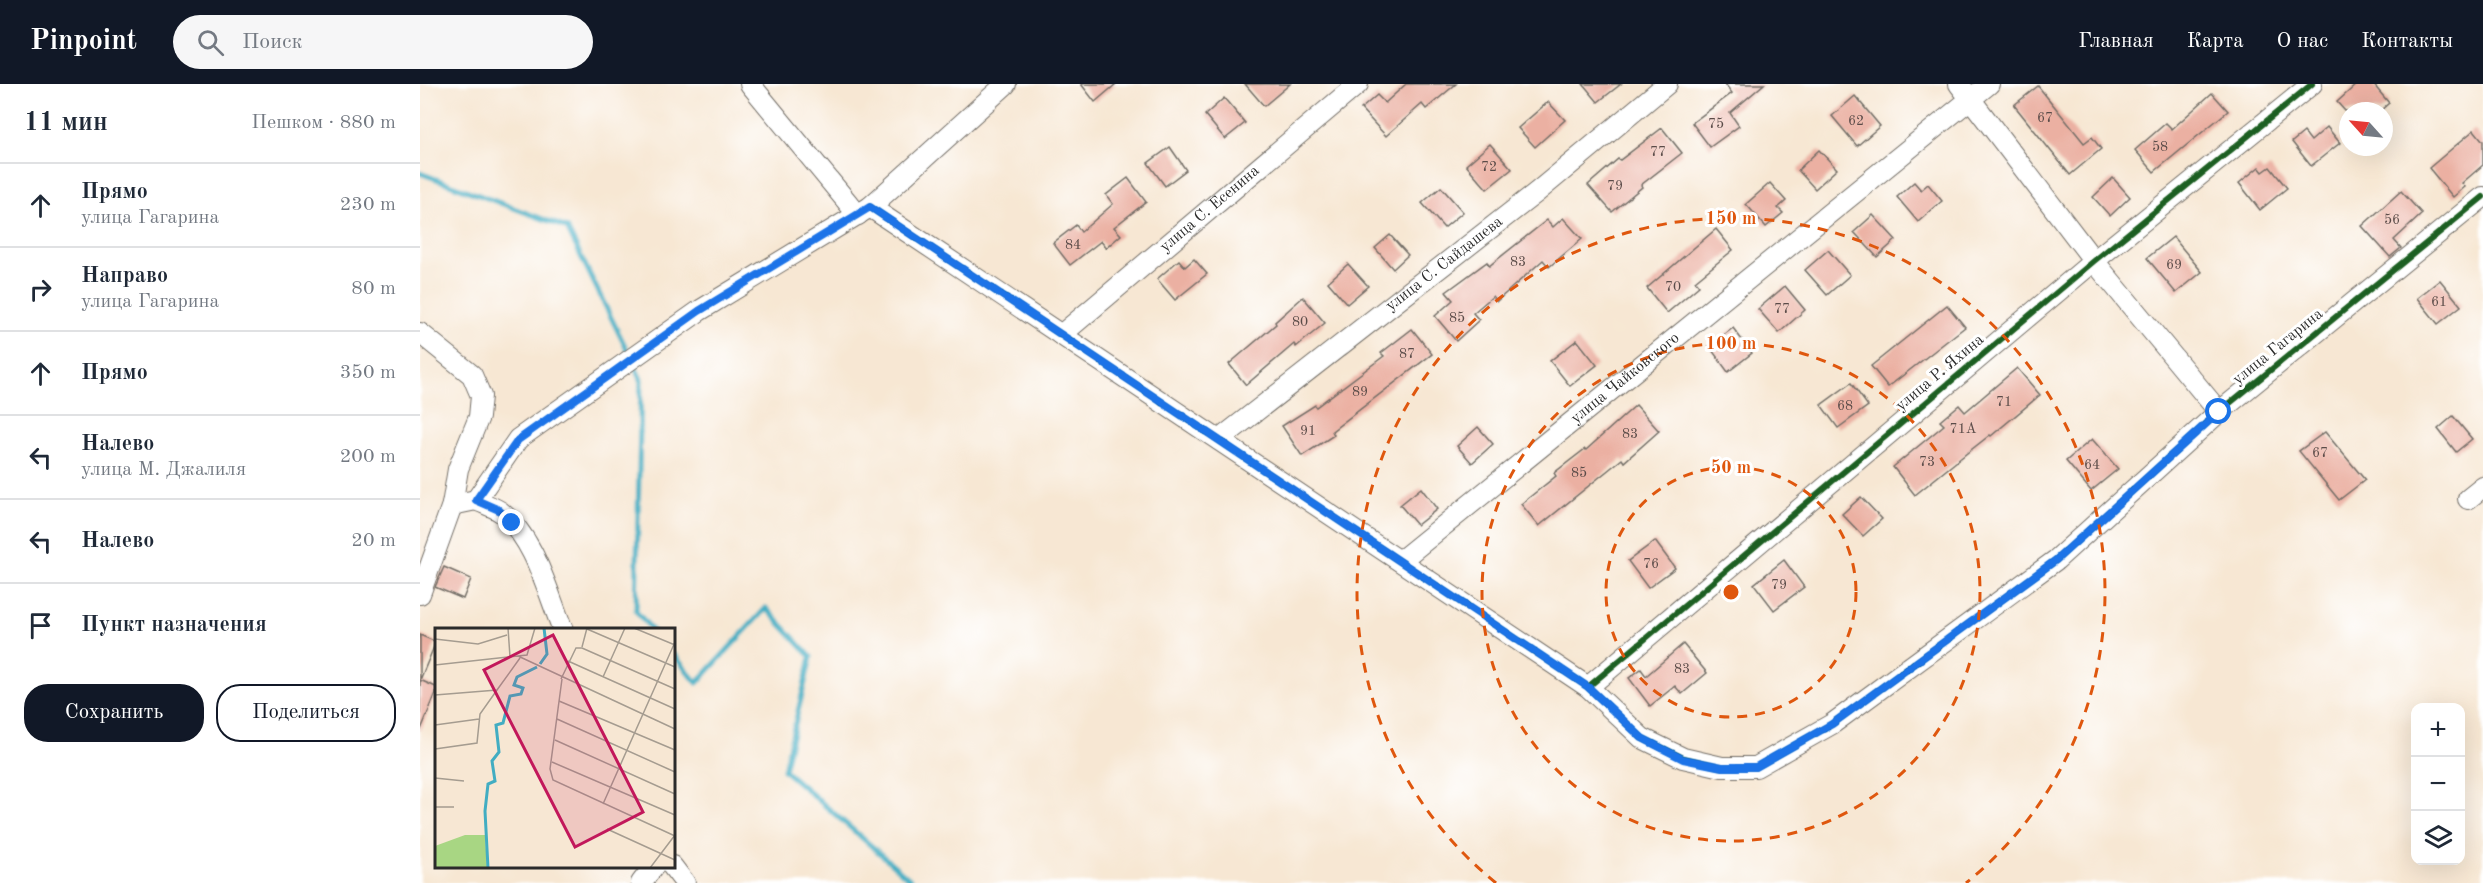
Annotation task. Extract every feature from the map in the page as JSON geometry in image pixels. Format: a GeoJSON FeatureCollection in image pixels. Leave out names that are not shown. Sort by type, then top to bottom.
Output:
{"type":"FeatureCollection","features":[{"type":"Feature","properties":{"kind":"street","name":"улица Гагарина"},"geometry":{"type":"LineString","coordinates":[[750,84],[864,211],[1061,335],[1588,687],[1642,738],[1683,759],[1722,767],[1756,767],[1832,724],[2056,560],[2219,412],[2483,197]]}},
{"type":"Feature","properties":{"kind":"street"},"geometry":{"type":"LineString","coordinates":[[476,500],[518,440],[699,311],[864,211],[1006,84]]}},
{"type":"Feature","properties":{"kind":"street","name":"улица С. Есенина"},"geometry":{"type":"LineString","coordinates":[[1061,335],[1358,84]]}},
{"type":"Feature","properties":{"kind":"street","name":"улица С. Сайдашева"},"geometry":{"type":"LineString","coordinates":[[1219,440],[1537,192],[1667,84]]}},
{"type":"Feature","properties":{"kind":"street","name":"улица Чайковского"},"geometry":{"type":"LineString","coordinates":[[1400,561],[1965,92],[1989,84]]}},
{"type":"Feature","properties":{"kind":"street","name":"улица Р. Яхина"},"geometry":{"type":"LineString","coordinates":[[1588,687],[2094,261],[2312,84]]}},
{"type":"Feature","properties":{"kind":"street"},"geometry":{"type":"LineString","coordinates":[[1965,92],[2094,261],[2219,412]]}},
{"type":"Feature","properties":{"kind":"street"},"geometry":{"type":"LineString","coordinates":[[420,333],[472,375],[481,396],[479,417],[458,469],[452,505],[421,584]]}},
{"type":"Feature","properties":{"kind":"street"},"geometry":{"type":"LineString","coordinates":[[452,505],[476,500],[499,510],[512,523],[531,551],[562,628]]}},
{"type":"Feature","properties":{"kind":"street"},"geometry":{"type":"LineString","coordinates":[[641,883],[653,868]]}},
{"type":"Feature","properties":{"kind":"street"},"geometry":{"type":"LineString","coordinates":[[673,868],[686,883]]}},
{"type":"Feature","properties":{"kind":"building"},"geometry":{"type":"Polygon","coordinates":[[[1081,84],[1116,84],[1095,102],[1081,84]]]}},
{"type":"Feature","properties":{"kind":"building"},"geometry":{"type":"Polygon","coordinates":[[[1245,84],[1290,84],[1264,106],[1245,84]]]}},
{"type":"Feature","properties":{"kind":"building"},"geometry":{"type":"Polygon","coordinates":[[[1406,84],[1456,84],[1426,109],[1422,104],[1386,136],[1361,109],[1377,95],[1385,103],[1406,84]]]}},
{"type":"Feature","properties":{"kind":"building"},"geometry":{"type":"Polygon","coordinates":[[[1583,84],[1621,84],[1598,102],[1583,84]]]}},
{"type":"Feature","properties":{"kind":"building"},"geometry":{"type":"Polygon","coordinates":[[[1725,84],[1764,84],[1730,113],[1739,126],[1710,147],[1692,123],[1732,93],[1725,84]]]}},
{"type":"Feature","properties":{"kind":"building"},"geometry":{"type":"Polygon","coordinates":[[[2357,84],[2373,84],[2388,102],[2339,102],[2339,104],[2337,102],[2357,84]]]}},
{"type":"Feature","properties":{"kind":"building"},"geometry":{"type":"Polygon","coordinates":[[[2038,86],[2084,143],[2092,137],[2101,149],[2070,175],[2014,105],[2038,86]]]}},
{"type":"Feature","properties":{"kind":"building"},"geometry":{"type":"Polygon","coordinates":[[[2212,93],[2228,111],[2154,172],[2135,150],[2166,123],[2172,129],[2212,93]]]}},
{"type":"Feature","properties":{"kind":"building"},"geometry":{"type":"Polygon","coordinates":[[[1855,96],[1880,126],[1857,146],[1832,116],[1855,96]]]}},
{"type":"Feature","properties":{"kind":"building"},"geometry":{"type":"Polygon","coordinates":[[[1224,98],[1245,123],[1225,139],[1205,115],[1224,98]]]}},
{"type":"Feature","properties":{"kind":"building"},"geometry":{"type":"Polygon","coordinates":[[[1548,102],[1565,120],[1535,147],[1518,128],[1548,102]]]}},
{"type":"Feature","properties":{"kind":"building"},"geometry":{"type":"Polygon","coordinates":[[[2327,127],[2339,144],[2311,166],[2292,142],[2304,132],[2311,141],[2327,127]]]}},
{"type":"Feature","properties":{"kind":"building"},"geometry":{"type":"Polygon","coordinates":[[[1662,128],[1682,153],[1641,185],[1642,187],[1612,212],[1588,185],[1618,159],[1620,160],[1662,128]]]}},
{"type":"Feature","properties":{"kind":"building"},"geometry":{"type":"Polygon","coordinates":[[[2474,130],[2483,141],[2483,165],[2462,183],[2465,187],[2453,197],[2429,168],[2474,130]]]}},
{"type":"Feature","properties":{"kind":"building"},"geometry":{"type":"Polygon","coordinates":[[[1490,144],[1512,169],[1487,189],[1466,165],[1490,144]]]}},
{"type":"Feature","properties":{"kind":"building"},"geometry":{"type":"Polygon","coordinates":[[[1170,147],[1186,170],[1165,186],[1148,163],[1170,147]]]}},
{"type":"Feature","properties":{"kind":"building"},"geometry":{"type":"Polygon","coordinates":[[[1819,150],[1837,169],[1815,189],[1798,170],[1819,150]]]}},
{"type":"Feature","properties":{"kind":"building"},"geometry":{"type":"Polygon","coordinates":[[[2259,167],[2263,172],[2270,167],[2287,188],[2260,210],[2239,183],[2259,167]]]}},
{"type":"Feature","properties":{"kind":"building"},"geometry":{"type":"Polygon","coordinates":[[[1128,178],[1146,202],[1114,227],[1121,235],[1106,248],[1101,241],[1070,265],[1053,243],[1076,225],[1081,232],[1113,204],[1106,195],[1128,178]]]}},
{"type":"Feature","properties":{"kind":"building"},"geometry":{"type":"Polygon","coordinates":[[[2113,178],[2130,197],[2110,216],[2093,197],[2113,178]]]}},
{"type":"Feature","properties":{"kind":"building"},"geometry":{"type":"Polygon","coordinates":[[[1914,182],[1921,190],[1928,184],[1942,201],[1918,222],[1897,197],[1914,182]]]}},
{"type":"Feature","properties":{"kind":"building"},"geometry":{"type":"Polygon","coordinates":[[[1770,183],[1786,201],[1778,208],[1783,213],[1766,227],[1746,204],[1770,183]]]}},
{"type":"Feature","properties":{"kind":"building"},"geometry":{"type":"Polygon","coordinates":[[[1441,187],[1463,212],[1444,228],[1422,203],[1441,187]]]}},
{"type":"Feature","properties":{"kind":"building"},"geometry":{"type":"Polygon","coordinates":[[[2401,191],[2422,214],[2394,240],[2401,248],[2390,257],[2362,226],[2401,191]]]}},
{"type":"Feature","properties":{"kind":"building"},"geometry":{"type":"Polygon","coordinates":[[[1873,215],[1896,240],[1877,257],[1854,232],[1873,215]]]}},
{"type":"Feature","properties":{"kind":"building"},"geometry":{"type":"Polygon","coordinates":[[[1563,218],[1582,239],[1549,267],[1543,260],[1497,301],[1493,296],[1473,313],[1479,320],[1456,341],[1435,316],[1453,300],[1446,292],[1487,262],[1489,266],[1547,220],[1553,227],[1563,218]]]}},
{"type":"Feature","properties":{"kind":"building"},"geometry":{"type":"Polygon","coordinates":[[[1716,229],[1733,250],[1695,281],[1699,286],[1667,313],[1647,288],[1716,229]]]}},
{"type":"Feature","properties":{"kind":"building"},"geometry":{"type":"Polygon","coordinates":[[[1390,235],[1408,255],[1393,269],[1375,248],[1390,235]]]}},
{"type":"Feature","properties":{"kind":"building"},"geometry":{"type":"Polygon","coordinates":[[[2173,237],[2202,272],[2176,293],[2147,258],[2173,237]]]}},
{"type":"Feature","properties":{"kind":"building"},"geometry":{"type":"Polygon","coordinates":[[[1828,250],[1850,275],[1827,295],[1805,270],[1828,250]]]}},
{"type":"Feature","properties":{"kind":"building"},"geometry":{"type":"Polygon","coordinates":[[[1194,259],[1207,274],[1175,300],[1157,279],[1179,260],[1185,267],[1194,259]]]}},
{"type":"Feature","properties":{"kind":"building"},"geometry":{"type":"Polygon","coordinates":[[[1348,264],[1368,286],[1347,304],[1328,282],[1348,264]]]}},
{"type":"Feature","properties":{"kind":"building"},"geometry":{"type":"Polygon","coordinates":[[[2440,280],[2461,306],[2438,324],[2417,298],[2440,280]]]}},
{"type":"Feature","properties":{"kind":"building"},"geometry":{"type":"Polygon","coordinates":[[[1785,286],[1805,310],[1779,333],[1758,309],[1785,286]]]}},
{"type":"Feature","properties":{"kind":"building"},"geometry":{"type":"Polygon","coordinates":[[[1303,297],[1325,323],[1296,347],[1294,344],[1246,385],[1229,364],[1276,324],[1275,322],[1303,297]]]}},
{"type":"Feature","properties":{"kind":"building"},"geometry":{"type":"Polygon","coordinates":[[[1947,305],[1965,327],[1888,387],[1871,366],[1947,305]]]}},
{"type":"Feature","properties":{"kind":"building"},"geometry":{"type":"Polygon","coordinates":[[[1733,328],[1752,353],[1728,372],[1709,346],[1733,328]]]}},
{"type":"Feature","properties":{"kind":"building"},"geometry":{"type":"Polygon","coordinates":[[[1412,329],[1432,354],[1332,431],[1334,435],[1302,456],[1282,426],[1315,405],[1316,407],[1384,356],[1381,353],[1412,329]]]}},
{"type":"Feature","properties":{"kind":"building"},"geometry":{"type":"Polygon","coordinates":[[[1577,340],[1597,365],[1570,386],[1550,361],[1577,340]]]}},
{"type":"Feature","properties":{"kind":"building"},"geometry":{"type":"Polygon","coordinates":[[[2017,368],[2040,395],[1915,495],[1893,467],[1944,425],[1940,421],[1959,405],[1965,412],[2017,368]]]}},
{"type":"Feature","properties":{"kind":"building"},"geometry":{"type":"Polygon","coordinates":[[[1851,383],[1868,406],[1838,428],[1821,405],[1851,383]]]}},
{"type":"Feature","properties":{"kind":"building"},"geometry":{"type":"Polygon","coordinates":[[[1636,405],[1659,431],[1624,462],[1622,459],[1539,526],[1521,504],[1556,476],[1554,473],[1586,450],[1636,405]]]}},
{"type":"Feature","properties":{"kind":"building"},"geometry":{"type":"Polygon","coordinates":[[[2453,416],[2472,439],[2456,452],[2438,429],[2453,416]]]}},
{"type":"Feature","properties":{"kind":"building"},"geometry":{"type":"Polygon","coordinates":[[[1478,427],[1493,444],[1472,463],[1457,446],[1478,427]]]}},
{"type":"Feature","properties":{"kind":"building"},"geometry":{"type":"Polygon","coordinates":[[[2325,432],[2365,480],[2339,500],[2299,451],[2325,432]]]}},
{"type":"Feature","properties":{"kind":"building"},"geometry":{"type":"Polygon","coordinates":[[[2092,439],[2118,469],[2091,491],[2066,461],[2092,439]]]}},
{"type":"Feature","properties":{"kind":"building"},"geometry":{"type":"Polygon","coordinates":[[[1421,488],[1437,509],[1417,525],[1400,505],[1421,488]]]}},
{"type":"Feature","properties":{"kind":"building"},"geometry":{"type":"Polygon","coordinates":[[[1861,497],[1882,519],[1863,536],[1842,514],[1861,497]]]}},
{"type":"Feature","properties":{"kind":"building"},"geometry":{"type":"Polygon","coordinates":[[[1655,541],[1675,568],[1648,588],[1628,561],[1655,541]]]}},
{"type":"Feature","properties":{"kind":"building"},"geometry":{"type":"Polygon","coordinates":[[[1784,560],[1804,587],[1774,610],[1754,584],[1784,560]]]}},
{"type":"Feature","properties":{"kind":"building"},"geometry":{"type":"Polygon","coordinates":[[[444,567],[471,579],[463,599],[435,587],[444,567]]]}},
{"type":"Feature","properties":{"kind":"building"},"geometry":{"type":"Polygon","coordinates":[[[420,635],[435,642],[435,644],[420,680],[420,635]]]}},
{"type":"Feature","properties":{"kind":"building"},"geometry":{"type":"Polygon","coordinates":[[[1683,644],[1707,673],[1682,694],[1675,686],[1650,706],[1629,678],[1641,669],[1646,676],[1683,644]]]}},
{"type":"Feature","properties":{"kind":"building"},"geometry":{"type":"Polygon","coordinates":[[[420,680],[435,687],[435,695],[420,732],[420,680]]]}},
{"type":"Feature","properties":{"kind":"waterway"},"geometry":{"type":"LineString","coordinates":[[420,173],[567,228],[629,354]]}},
{"type":"Feature","properties":{"kind":"waterway"},"geometry":{"type":"LineString","coordinates":[[633,363],[641,379],[636,611],[650,628]]}},
{"type":"Feature","properties":{"kind":"waterway"},"geometry":{"type":"LineString","coordinates":[[675,656],[697,683],[766,608],[811,657],[784,770],[914,883]]}},
{"type":"Feature","properties":{"kind":"cycle path"},"geometry":{"type":"LineString","coordinates":[[1588,687],[2094,261],[2312,84]]}},
{"type":"Feature","properties":{"kind":"cycle path"},"geometry":{"type":"LineString","coordinates":[[870,207],[1588,687],[1642,738],[1683,758],[1722,767],[1756,767],[1832,724],[2056,560],[2219,412],[2483,197]]}},
{"type":"Feature","properties":{"kind":"route"},"geometry":{"type":"LineString","coordinates":[[512,523],[499,510],[476,500],[518,440],[699,311],[870,207],[1588,687],[1642,738],[1683,759],[1722,767],[1756,767],[1832,724],[2056,560],[2219,412]]}}]}
